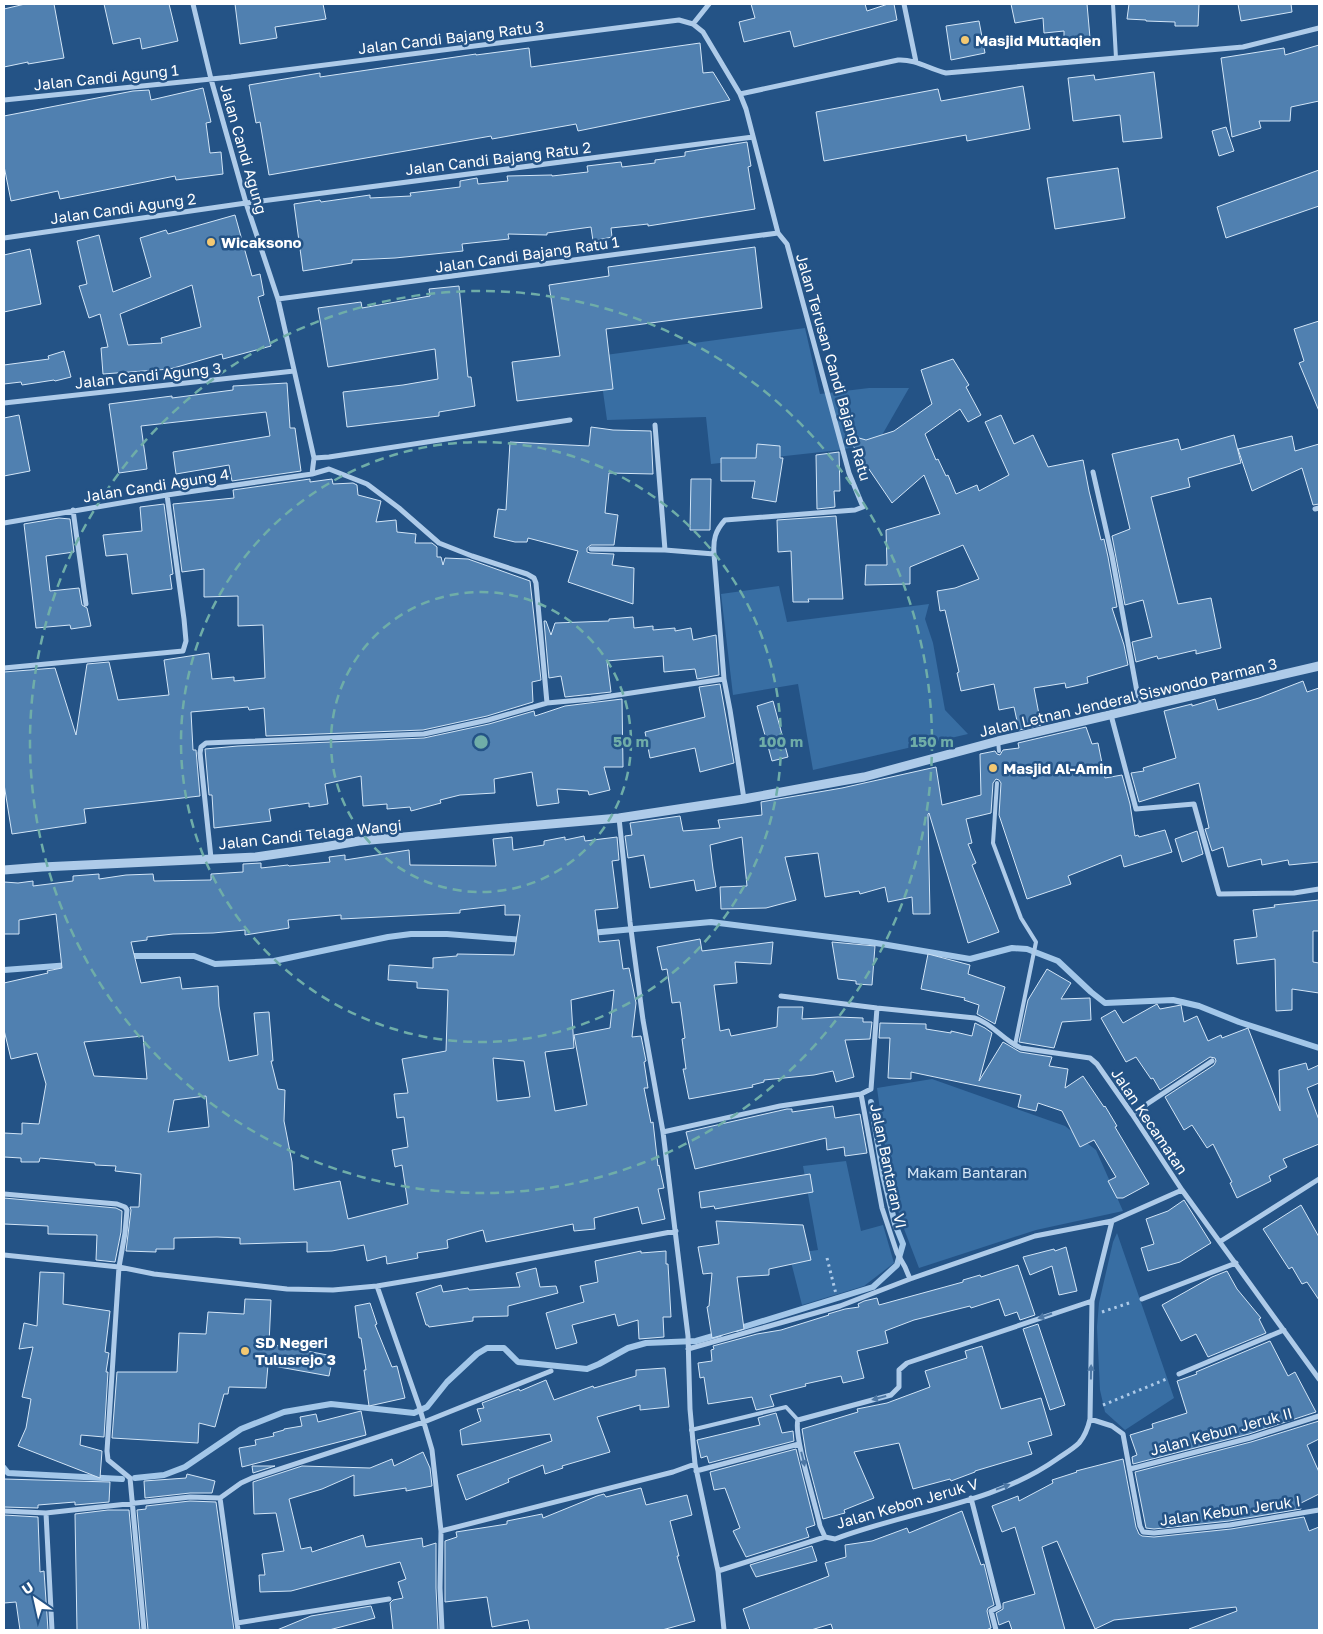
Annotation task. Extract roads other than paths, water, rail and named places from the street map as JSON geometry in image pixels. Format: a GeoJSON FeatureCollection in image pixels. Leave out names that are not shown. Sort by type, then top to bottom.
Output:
{"type":"FeatureCollection","features":[{"type":"Feature","properties":{"kind":"street","name":"Jalan Candi Agung"},"geometry":{"type":"LineString","coordinates":[[193,4],[211,79],[246,203],[278,299],[314,458],[312,474]]}},
{"type":"Feature","properties":{"kind":"street"},"geometry":{"type":"LineString","coordinates":[[708,4],[693,24],[707,37],[740,94],[746,109],[778,233]]}},
{"type":"Feature","properties":{"kind":"street"},"geometry":{"type":"LineString","coordinates":[[904,4],[916,62]]}},
{"type":"Feature","properties":{"kind":"street","name":"Jalan Candi Bajang Ratu 3"},"geometry":{"type":"LineString","coordinates":[[211,79],[679,20],[693,24]]}},
{"type":"Feature","properties":{"kind":"street"},"geometry":{"type":"LineString","coordinates":[[740,94],[898,60],[908,60],[934,70],[946,72],[1243,47],[1319,28]]}},
{"type":"Feature","properties":{"kind":"street","name":"Jalan Candi Agung 1"},"geometry":{"type":"LineString","coordinates":[[4,100],[211,79]]}},
{"type":"Feature","properties":{"kind":"street","name":"Jalan Candi Bajang Ratu 2"},"geometry":{"type":"LineString","coordinates":[[246,203],[753,137]]}},
{"type":"Feature","properties":{"kind":"street","name":"Jalan Candi Agung 2"},"geometry":{"type":"LineString","coordinates":[[4,238],[246,203]]}},
{"type":"Feature","properties":{"kind":"street","name":"Jalan Candi Bajang Ratu 1"},"geometry":{"type":"LineString","coordinates":[[278,299],[778,233]]}},
{"type":"Feature","properties":{"kind":"street","name":"Jalan Terusan Candi Bajang Ratu"},"geometry":{"type":"LineString","coordinates":[[744,799],[724,679],[713,542],[717,531],[725,520],[855,510],[863,507],[849,473],[787,244],[778,233]]}},
{"type":"Feature","properties":{"kind":"street","name":"Jalan Candi Agung 3"},"geometry":{"type":"LineString","coordinates":[[4,404],[294,370]]}},
{"type":"Feature","properties":{"kind":"street"},"geometry":{"type":"LineString","coordinates":[[314,458],[570,420]]}},
{"type":"Feature","properties":{"kind":"street"},"geometry":{"type":"LineString","coordinates":[[655,425],[665,550]]}},
{"type":"Feature","properties":{"kind":"street","name":"Jalan Candi Agung 4"},"geometry":{"type":"LineString","coordinates":[[4,523],[167,495],[312,474],[329,469],[368,484],[439,543],[534,578],[547,703]]}},
{"type":"Feature","properties":{"kind":"street"},"geometry":{"type":"LineString","coordinates":[[1093,472],[1112,556],[1140,708]]}},
{"type":"Feature","properties":{"kind":"street"},"geometry":{"type":"LineString","coordinates":[[4,668],[183,650],[186,641],[167,495]]}},
{"type":"Feature","properties":{"kind":"street"},"geometry":{"type":"LineString","coordinates":[[73,510],[86,604]]}},
{"type":"Feature","properties":{"kind":"street"},"geometry":{"type":"LineString","coordinates":[[591,550],[665,550],[714,554]]}},
{"type":"Feature","properties":{"kind":"street","name":"Jalan Letnan Jenderal Siswondo Parman 3"},"geometry":{"type":"LineString","coordinates":[[619,818],[744,799],[864,777],[998,741],[1319,666]]}},
{"type":"Feature","properties":{"kind":"street"},"geometry":{"type":"LineString","coordinates":[[211,858],[200,753],[201,747],[206,743],[424,734],[488,720],[547,703],[591,699],[724,679]]}},
{"type":"Feature","properties":{"kind":"street"},"geometry":{"type":"LineString","coordinates":[[1111,715],[1136,809],[1194,804],[1218,894],[1294,893],[1319,889]]}},
{"type":"Feature","properties":{"kind":"street"},"geometry":{"type":"LineString","coordinates":[[619,818],[643,1020],[663,1132],[676,1231],[688,1336],[691,1430],[695,1464],[718,1571],[724,1630]]}},
{"type":"Feature","properties":{"kind":"street","name":"Jalan Candi Telaga Wangi"},"geometry":{"type":"LineString","coordinates":[[4,870],[42,866],[256,856],[358,841],[619,818]]}},
{"type":"Feature","properties":{"kind":"street","name":"Jalan Kecamatan"},"geometry":{"type":"LineString","coordinates":[[781,996],[975,1018],[985,1021],[1021,1048],[1090,1058],[1097,1064],[1182,1190],[1319,1380]]}},
{"type":"Feature","properties":{"kind":"street","name":"Jalan Bantaran VI"},"geometry":{"type":"LineString","coordinates":[[877,1008],[872,1089],[861,1094],[882,1208],[897,1253],[910,1279]]}},
{"type":"Feature","properties":{"kind":"street"},"geometry":{"type":"LineString","coordinates":[[1132,1114],[1212,1061]]}},
{"type":"Feature","properties":{"kind":"street"},"geometry":{"type":"LineString","coordinates":[[663,1132],[780,1106],[861,1094]]}},
{"type":"Feature","properties":{"kind":"street"},"geometry":{"type":"LineString","coordinates":[[1220,1241],[1319,1180]]}},
{"type":"Feature","properties":{"kind":"street"},"geometry":{"type":"LineString","coordinates":[[688,1346],[840,1306],[910,1279],[1035,1236],[1112,1221],[1182,1190]]}},
{"type":"Feature","properties":{"kind":"street"},"geometry":{"type":"LineString","coordinates":[[4,1194],[117,1204],[125,1207],[127,1210],[119,1267],[107,1451],[108,1460],[130,1478],[144,1630]]}},
{"type":"Feature","properties":{"kind":"street","name":"Jalan Kebon Jeruk V"},"geometry":{"type":"LineString","coordinates":[[798,1420],[796,1425],[800,1444],[820,1526],[825,1537],[835,1538],[971,1498],[1014,1483],[1040,1471],[1078,1444],[1086,1433],[1091,1410],[1092,1301],[1112,1221]]}},
{"type":"Feature","properties":{"kind":"street"},"geometry":{"type":"LineString","coordinates":[[4,1255],[119,1267],[154,1274],[287,1289],[333,1290],[377,1286],[676,1231]]}},
{"type":"Feature","properties":{"kind":"street"},"geometry":{"type":"LineString","coordinates":[[1142,1299],[1236,1263]]}},
{"type":"Feature","properties":{"kind":"street"},"geometry":{"type":"LineString","coordinates":[[377,1286],[419,1406],[432,1450],[441,1531],[440,1588],[442,1630]]}},
{"type":"Feature","properties":{"kind":"street"},"geometry":{"type":"LineString","coordinates":[[798,1420],[891,1395],[898,1387],[899,1370],[906,1363],[1092,1301]]}},
{"type":"Feature","properties":{"kind":"street"},"geometry":{"type":"LineString","coordinates":[[1179,1374],[1284,1330]]}},
{"type":"Feature","properties":{"kind":"street"},"geometry":{"type":"LineString","coordinates":[[4,1511],[46,1512],[190,1497],[220,1498],[241,1483],[252,1478],[424,1422],[551,1371]]}},
{"type":"Feature","properties":{"kind":"street","name":"Jalan Kebun Jeruk II"},"geometry":{"type":"LineString","coordinates":[[1130,1469],[1250,1438],[1319,1416]]}},
{"type":"Feature","properties":{"kind":"street"},"geometry":{"type":"LineString","coordinates":[[1090,1419],[1112,1426],[1123,1434],[1130,1469]]}},
{"type":"Feature","properties":{"kind":"street"},"geometry":{"type":"LineString","coordinates":[[696,1471],[800,1444]]}},
{"type":"Feature","properties":{"kind":"street"},"geometry":{"type":"LineString","coordinates":[[441,1531],[673,1472],[695,1464]]}},
{"type":"Feature","properties":{"kind":"street","name":"Jalan Kebun Jeruk I"},"geometry":{"type":"LineString","coordinates":[[1130,1469],[1140,1526],[1143,1532],[1154,1533],[1230,1525],[1319,1510]]}},
{"type":"Feature","properties":{"kind":"street"},"geometry":{"type":"LineString","coordinates":[[220,1498],[238,1630]]}},
{"type":"Feature","properties":{"kind":"street"},"geometry":{"type":"LineString","coordinates":[[971,1498],[999,1607],[991,1611],[996,1630]]}},
{"type":"Feature","properties":{"kind":"street"},"geometry":{"type":"LineString","coordinates":[[46,1512],[52,1630]]}},
{"type":"Feature","properties":{"kind":"street"},"geometry":{"type":"LineString","coordinates":[[718,1571],[825,1537]]}},
{"type":"Feature","properties":{"kind":"street"},"geometry":{"type":"LineString","coordinates":[[237,1623],[389,1599]]}},
{"type":"Feature","properties":{"kind":"lane"},"geometry":{"type":"LineString","coordinates":[[1113,4],[1116,58]]}},
{"type":"Feature","properties":{"kind":"lane"},"geometry":{"type":"LineString","coordinates":[[998,741],[999,751]]}},
{"type":"Feature","properties":{"kind":"lane"},"geometry":{"type":"LineString","coordinates":[[997,783],[993,843],[1021,918],[1036,942],[1015,1045]]}},
{"type":"Feature","properties":{"kind":"lane"},"geometry":{"type":"LineString","coordinates":[[691,1430],[786,1407],[798,1420]]}},
{"type":"Feature","properties":{"kind":"waterway"},"geometry":{"type":"LineString","coordinates":[[590,933],[711,922],[870,942],[970,959],[1012,948],[1027,949],[1058,961],[1105,1003],[1173,1000],[1199,1006],[1239,1022],[1319,1048]]}},
{"type":"Feature","properties":{"kind":"waterway"},"geometry":{"type":"LineString","coordinates":[[127,956],[194,956],[215,964],[274,961],[388,937],[411,934],[447,934],[524,940]]}},
{"type":"Feature","properties":{"kind":"waterway"},"geometry":{"type":"LineString","coordinates":[[4,970],[70,965]]}},
{"type":"Feature","properties":{"kind":"waterway"},"geometry":{"type":"LineString","coordinates":[[737,1329],[873,1287],[897,1265],[903,1244],[895,1224],[883,1175],[871,1102]]}},
{"type":"Feature","properties":{"kind":"waterway"},"geometry":{"type":"LineString","coordinates":[[135,1478],[164,1475],[185,1467],[241,1429],[284,1412],[331,1404],[414,1413],[427,1407],[447,1382],[477,1354],[487,1348],[504,1348],[518,1362],[587,1369],[628,1348],[646,1343],[696,1341],[720,1334]]}},
{"type":"Feature","properties":{"kind":"waterway"},"geometry":{"type":"LineString","coordinates":[[4,1468],[8,1473],[122,1479]]}},
{"type":"Feature","properties":{"kind":"place","name":"Masjid Muttaqien"},"geometry":{"type":"Point","coordinates":[965,40]}},
{"type":"Feature","properties":{"kind":"place","name":"Wicaksono"},"geometry":{"type":"Point","coordinates":[211,242]}},
{"type":"Feature","properties":{"kind":"place","name":"Masjid Al-Amin"},"geometry":{"type":"Point","coordinates":[993,768]}},
{"type":"Feature","properties":{"kind":"place","name":"SD Negeri Tulusrejo 3"},"geometry":{"type":"Point","coordinates":[245,1351]}},
{"type":"Feature","properties":{"kind":"park label","name":"Makam Bantaran"},"geometry":{"type":"Point","coordinates":[967,1172]}}]}
